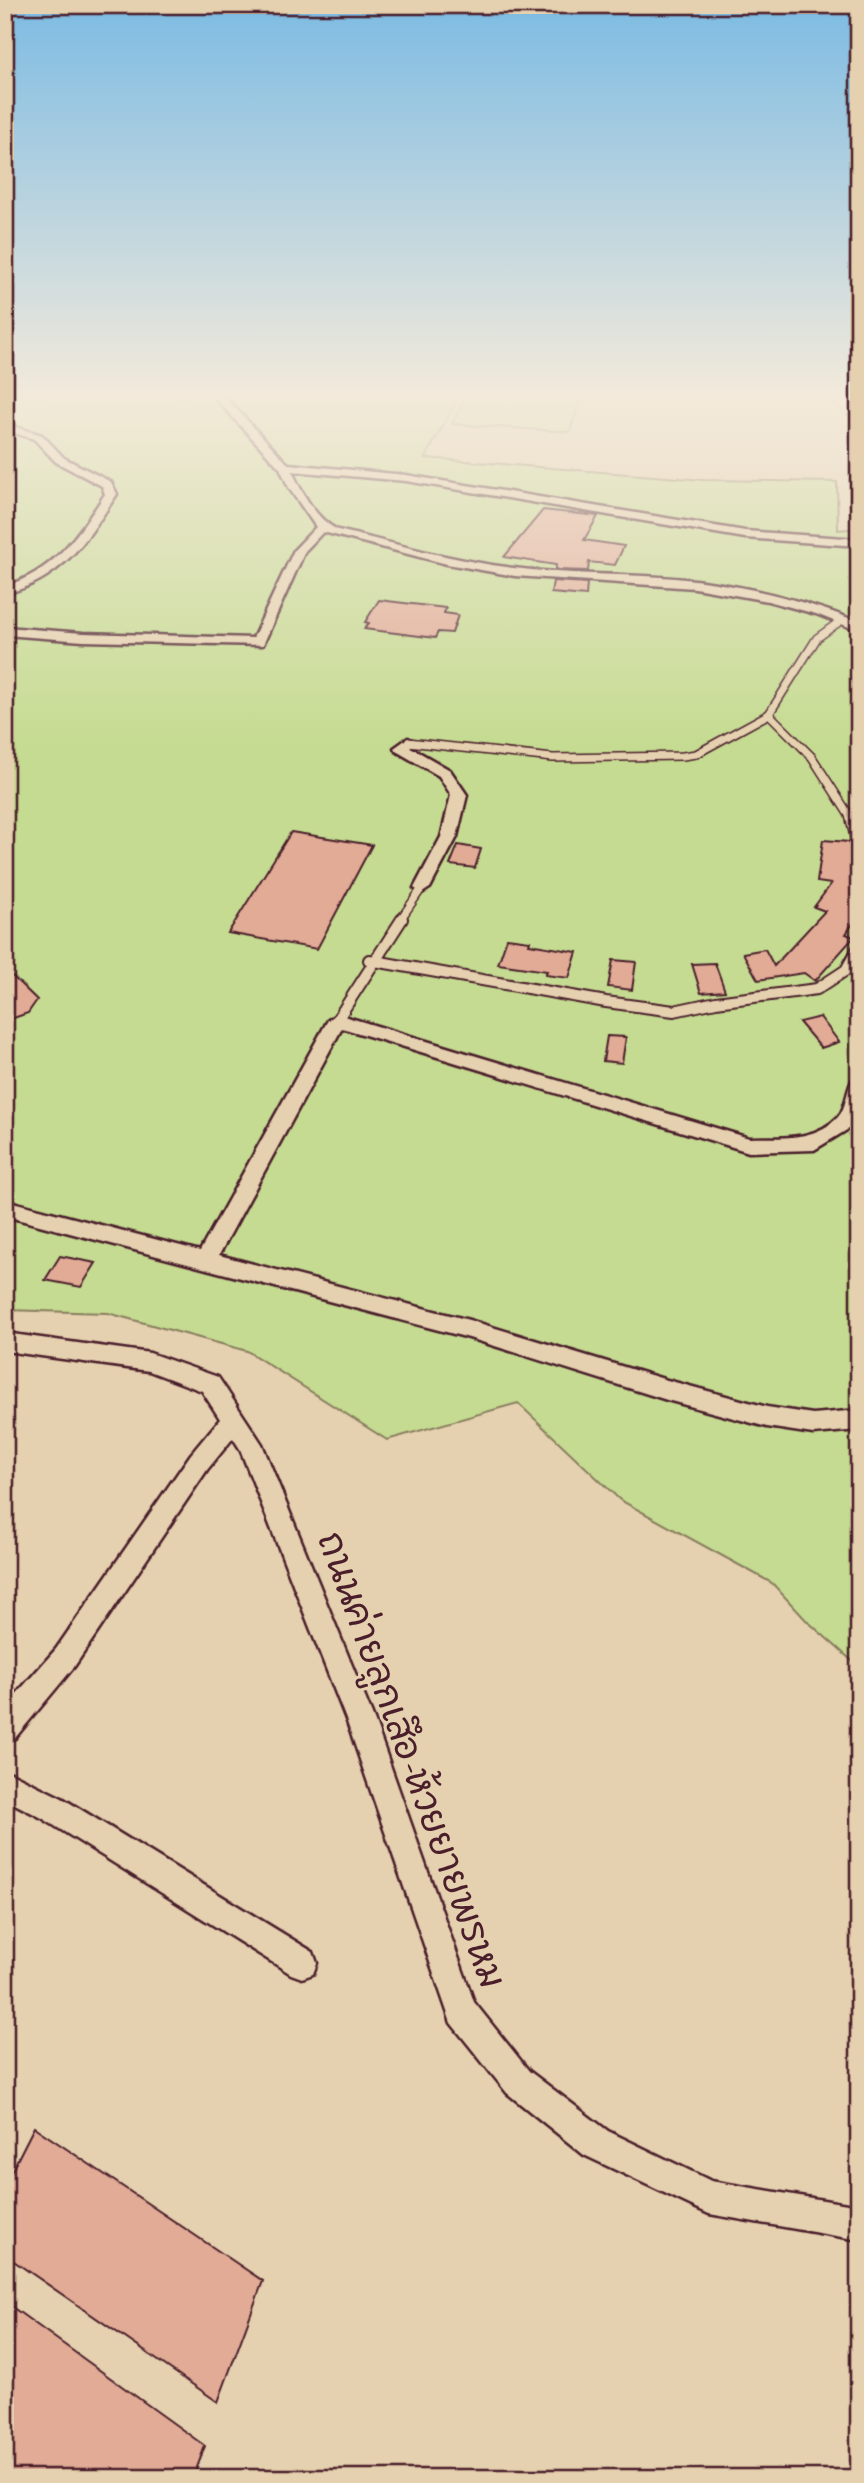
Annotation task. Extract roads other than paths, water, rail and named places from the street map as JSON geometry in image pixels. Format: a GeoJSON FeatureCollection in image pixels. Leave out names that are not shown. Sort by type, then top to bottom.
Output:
{"type":"FeatureCollection","features":[{"type":"Feature","properties":{"kind":"street"},"geometry":{"type":"LineString","coordinates":[[5,590],[47,575],[90,528],[99,513]]}},
{"type":"Feature","properties":{"kind":"street"},"geometry":{"type":"LineString","coordinates":[[312,513],[322,527],[362,542],[447,560],[515,572],[695,584],[769,597],[820,611],[859,627]]}},
{"type":"Feature","properties":{"kind":"street"},"geometry":{"type":"LineString","coordinates":[[607,513],[730,534],[808,542],[859,543]]}},
{"type":"Feature","properties":{"kind":"street"},"geometry":{"type":"LineString","coordinates":[[5,631],[83,637],[258,642],[300,550],[322,527]]}},
{"type":"Feature","properties":{"kind":"street"},"geometry":{"type":"LineString","coordinates":[[408,742],[401,748],[445,773],[459,795],[449,837],[422,888]]}},
{"type":"Feature","properties":{"kind":"street"},"geometry":{"type":"LineString","coordinates":[[206,1260],[337,1020],[749,1145],[814,1143],[848,1121],[859,1086]]}},
{"type":"Feature","properties":{"kind":"street"},"geometry":{"type":"LineString","coordinates":[[5,1208],[469,1329],[667,1390],[767,1417],[813,1424],[859,1420]]}},
{"type":"Feature","properties":{"kind":"street","name":"ถนนค่ายลูกเสึอ-ห้วยยายพรหม"},"geometry":{"type":"LineString","coordinates":[[5,1342],[150,1362],[210,1384],[250,1444],[361,1722],[462,2012],[519,2082],[596,2143],[709,2197],[859,2223]]}},
{"type":"Feature","properties":{"kind":"street"},"geometry":{"type":"LineString","coordinates":[[5,1728],[65,1658],[199,1462],[234,1420]]}},
{"type":"Feature","properties":{"kind":"street"},"geometry":{"type":"LineString","coordinates":[[5,1784],[52,1808],[302,1963]]}},
{"type":"Feature","properties":{"kind":"lane"},"geometry":{"type":"LineString","coordinates":[[408,742],[553,758],[683,757],[696,754],[769,714],[817,638],[841,621]]}},
{"type":"Feature","properties":{"kind":"lane"},"geometry":{"type":"LineString","coordinates":[[769,714],[812,757],[849,815],[859,858]]}},
{"type":"Feature","properties":{"kind":"lane"},"geometry":{"type":"LineString","coordinates":[[337,1020],[371,960],[422,888]]}},
{"type":"Feature","properties":{"kind":"lane"},"geometry":{"type":"LineString","coordinates":[[371,960],[606,1002],[674,1011],[716,1002],[817,989],[846,970],[859,947]]}}]}
